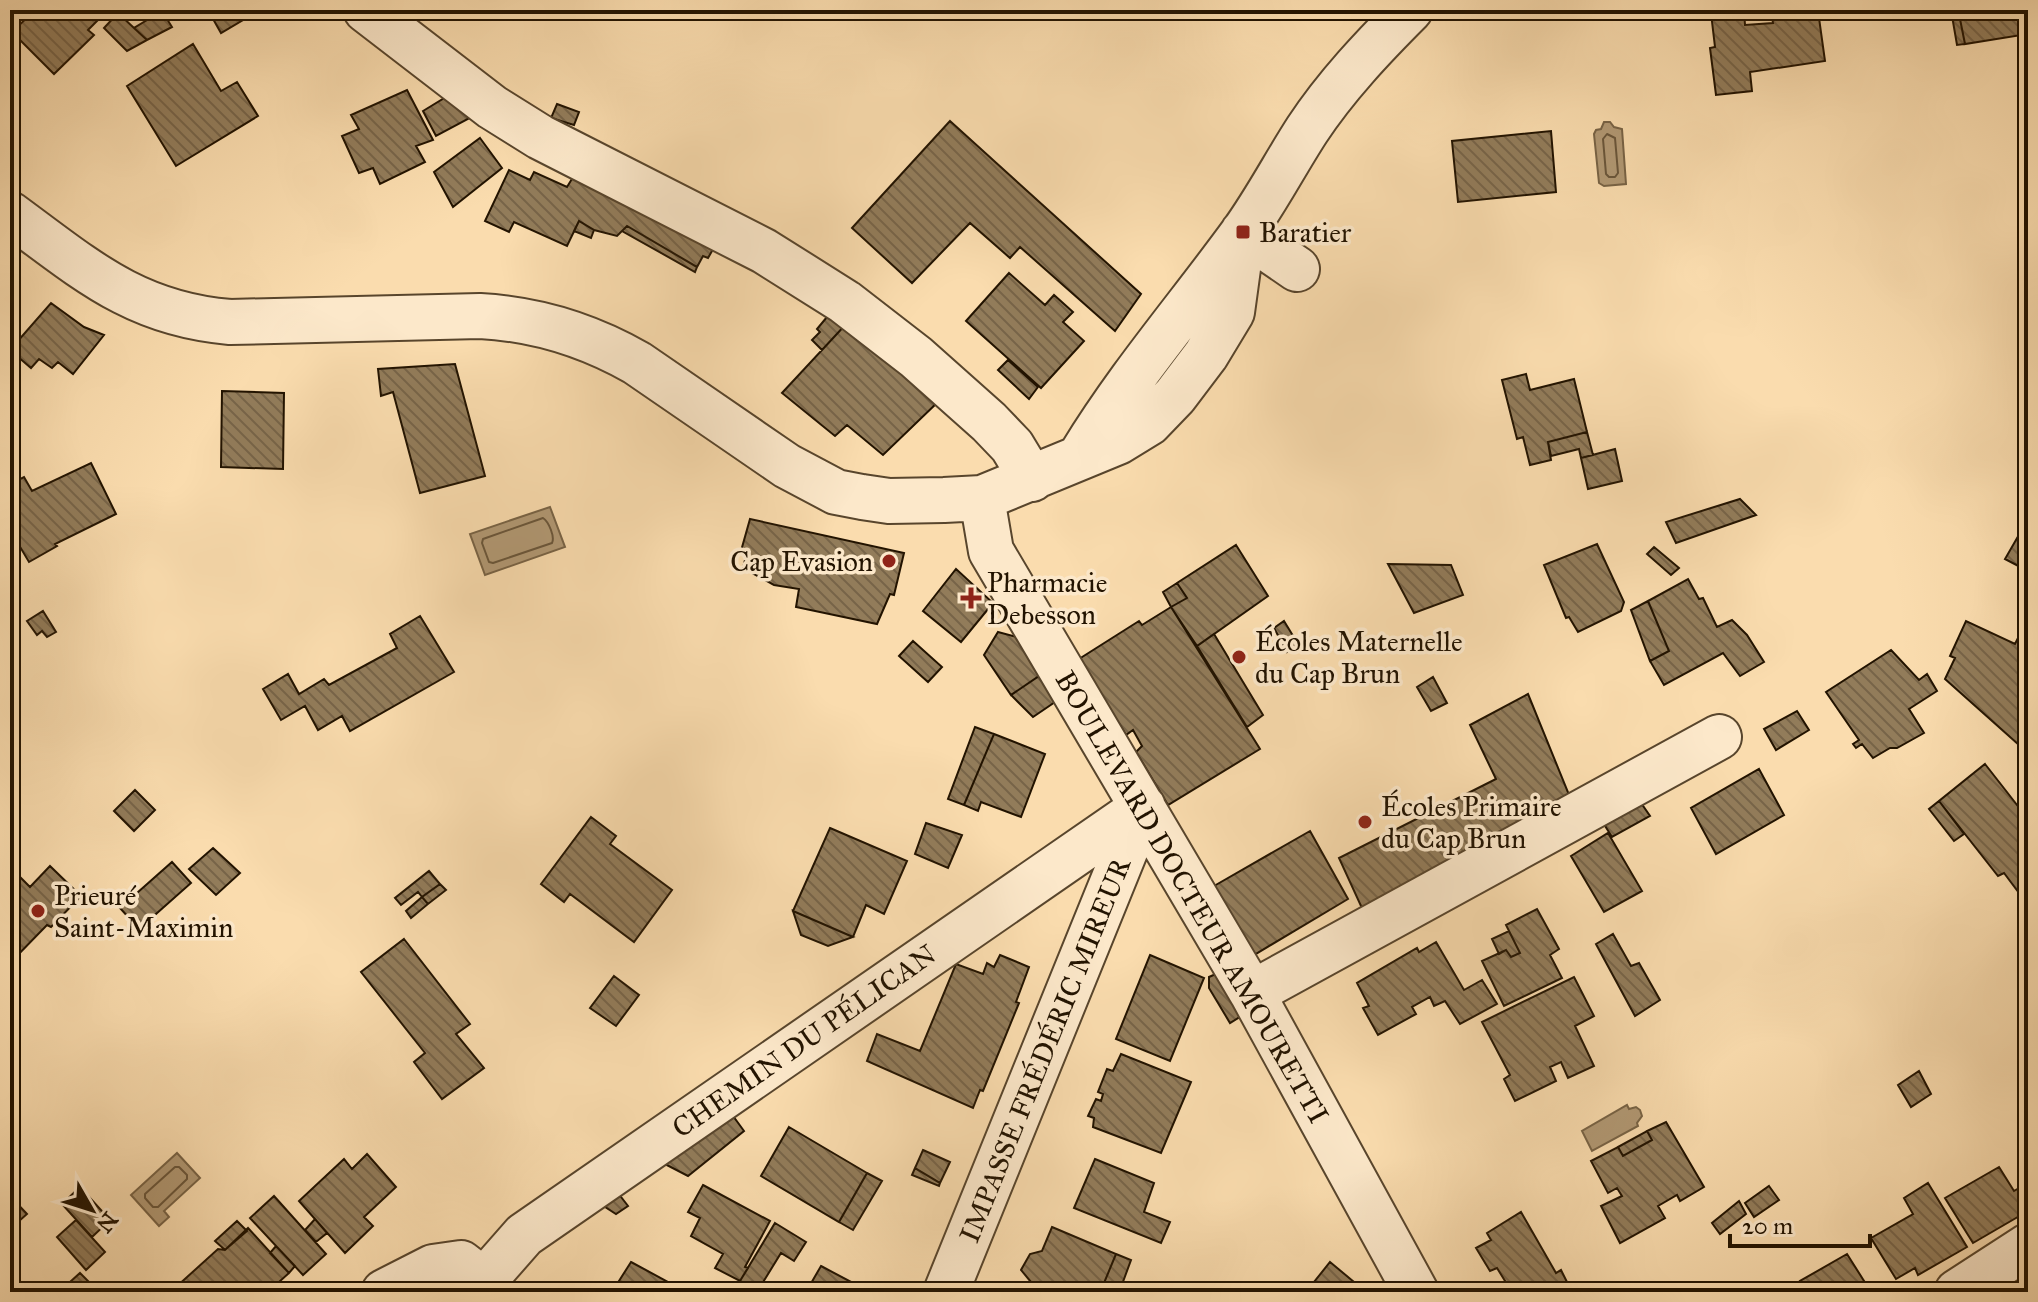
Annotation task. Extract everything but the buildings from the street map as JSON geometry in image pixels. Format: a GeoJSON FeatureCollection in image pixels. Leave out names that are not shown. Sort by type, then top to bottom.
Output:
{"type":"FeatureCollection","features":[{"type":"Feature","properties":{"kind":"street"},"geometry":{"type":"LineString","coordinates":[[366,10],[492,107],[540,137],[751,244],[845,302],[916,357],[989,422],[1012,446],[1032,479]]}},
{"type":"Feature","properties":{"kind":"street"},"geometry":{"type":"LineString","coordinates":[[1081,455],[1110,406],[1243,232],[1332,95],[1410,10]]}},
{"type":"Feature","properties":{"kind":"street"},"geometry":{"type":"LineString","coordinates":[[10,214],[114,288],[143,303],[195,319],[230,322],[480,316],[563,330],[614,350],[637,363],[787,466],[836,492],[889,501],[982,498],[1118,442],[1149,423],[1198,366],[1242,325],[1243,232]]}},
{"type":"Feature","properties":{"kind":"street"},"geometry":{"type":"LineString","coordinates":[[1243,232],[1297,269]]}},
{"type":"Feature","properties":{"kind":"street"},"geometry":{"type":"LineString","coordinates":[[1214,269],[1219,293],[1242,325]]}},
{"type":"Feature","properties":{"kind":"street","name":"BOULEVARD DOCTEUR AMOURETTI"},"geometry":{"type":"LineString","coordinates":[[982,498],[991,551],[1252,993],[1416,1292]]}},
{"type":"Feature","properties":{"kind":"street"},"geometry":{"type":"LineString","coordinates":[[1252,993],[1719,737]]}},
{"type":"Feature","properties":{"kind":"street","name":"CHEMIN DU PÉLICAN"},"geometry":{"type":"LineString","coordinates":[[478,1289],[524,1235],[1143,807]]}},
{"type":"Feature","properties":{"kind":"street","name":"IMPASSE FRÉDÉRIC MIREUR"},"geometry":{"type":"LineString","coordinates":[[946,1292],[1143,807]]}},
{"type":"Feature","properties":{"kind":"street"},"geometry":{"type":"LineString","coordinates":[[1957,1292],[2028,1246]]}},
{"type":"Feature","properties":{"kind":"street"},"geometry":{"type":"LineString","coordinates":[[384,1292],[433,1267],[461,1263],[478,1289]]}},
{"type":"Feature","properties":{"kind":"water"},"geometry":{"type":"Polygon","coordinates":[[[1604,122],[1622,129],[1626,184],[1604,186],[1599,183],[1594,134],[1604,122]]]}},
{"type":"Feature","properties":{"kind":"water"},"geometry":{"type":"Polygon","coordinates":[[[550,507],[565,547],[485,575],[470,534],[550,507]]]}},
{"type":"Feature","properties":{"kind":"water"},"geometry":{"type":"Polygon","coordinates":[[[1627,1105],[1629,1109],[1636,1107],[1640,1110],[1642,1116],[1638,1126],[1592,1151],[1582,1131],[1627,1105]]]}},
{"type":"Feature","properties":{"kind":"water"},"geometry":{"type":"Polygon","coordinates":[[[177,1153],[200,1178],[164,1211],[169,1217],[159,1226],[131,1195],[177,1153]]]}},
{"type":"Feature","properties":{"kind":"place","name":"Baratier"},"geometry":{"type":"Point","coordinates":[1243,232]}},
{"type":"Feature","properties":{"kind":"place","name":"Cap Evasion"},"geometry":{"type":"Point","coordinates":[889,561]}},
{"type":"Feature","properties":{"kind":"place","name":"Pharmacie Debesson"},"geometry":{"type":"Point","coordinates":[971,598]}},
{"type":"Feature","properties":{"kind":"place","name":"Écoles Maternelle du Cap Brun"},"geometry":{"type":"Point","coordinates":[1239,657]}},
{"type":"Feature","properties":{"kind":"place","name":"Écoles Primaire du Cap Brun"},"geometry":{"type":"Point","coordinates":[1365,822]}},
{"type":"Feature","properties":{"kind":"place","name":"Prieuré Saint-Maximin"},"geometry":{"type":"Point","coordinates":[38,911]}}]}
